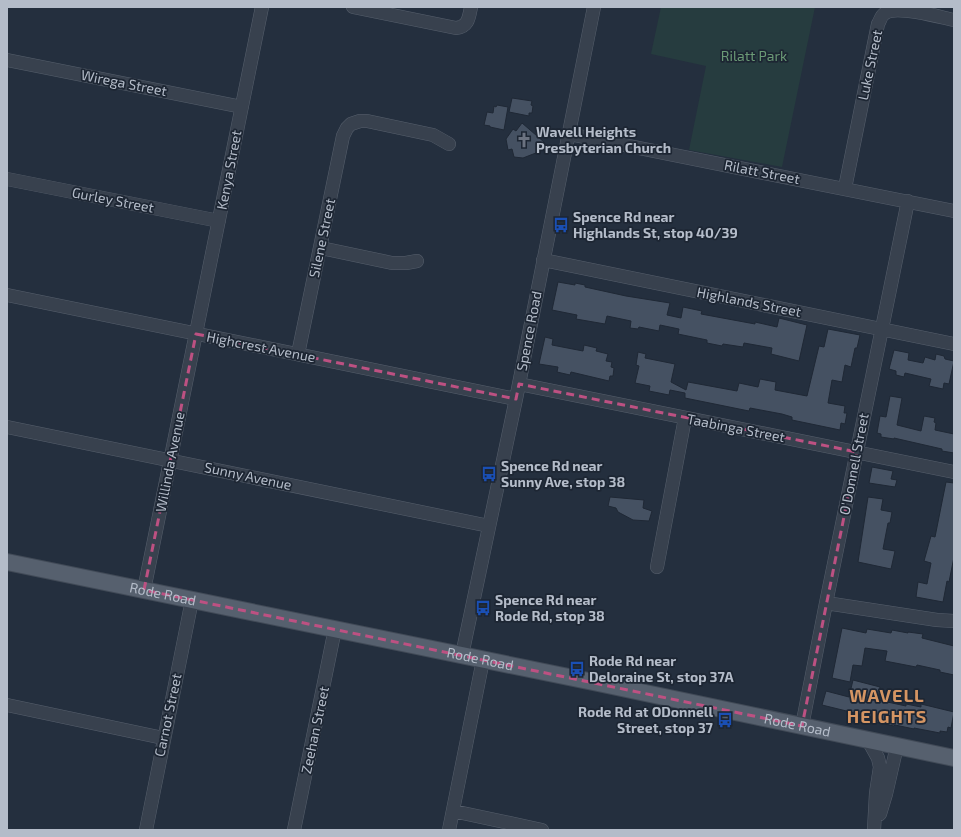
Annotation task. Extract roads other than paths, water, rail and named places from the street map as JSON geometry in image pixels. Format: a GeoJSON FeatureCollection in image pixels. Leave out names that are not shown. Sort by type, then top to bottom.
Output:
{"type":"FeatureCollection","features":[{"type":"Feature","properties":{"kind":"main road","name":"Rode Road"},"geometry":{"type":"LineString","coordinates":[[7,562],[954,758]]}},
{"type":"Feature","properties":{"kind":"street","name":"Kenya Street"},"geometry":{"type":"LineString","coordinates":[[196,334],[262,7]]}},
{"type":"Feature","properties":{"kind":"street"},"geometry":{"type":"LineString","coordinates":[[353,7],[451,27],[462,27],[467,22],[471,7]]}},
{"type":"Feature","properties":{"kind":"street","name":"Spence Road"},"geometry":{"type":"LineString","coordinates":[[462,655],[516,399],[594,7]]}},
{"type":"Feature","properties":{"kind":"street","name":"Luke Street"},"geometry":{"type":"LineString","coordinates":[[845,188],[878,24],[882,16],[888,11],[900,10],[954,20]]}},
{"type":"Feature","properties":{"kind":"street","name":"Wirega Street"},"geometry":{"type":"LineString","coordinates":[[7,60],[242,107]]}},
{"type":"Feature","properties":{"kind":"street","name":"Silene Street"},"geometry":{"type":"LineString","coordinates":[[298,354],[343,136],[347,128],[348,120],[367,122],[433,135],[449,144]]}},
{"type":"Feature","properties":{"kind":"street","name":"Rilatt Street"},"geometry":{"type":"LineString","coordinates":[[569,134],[954,211]]}},
{"type":"Feature","properties":{"kind":"street","name":"Gurley Street"},"geometry":{"type":"LineString","coordinates":[[7,179],[219,221]]}},
{"type":"Feature","properties":{"kind":"street","name":"O'Donnell Street"},"geometry":{"type":"LineString","coordinates":[[802,726],[908,201]]}},
{"type":"Feature","properties":{"kind":"street"},"geometry":{"type":"LineString","coordinates":[[321,248],[392,263],[417,261]]}},
{"type":"Feature","properties":{"kind":"street","name":"Highlands Street"},"geometry":{"type":"LineString","coordinates":[[543,260],[954,344]]}},
{"type":"Feature","properties":{"kind":"street","name":"Highcrest Avenue"},"geometry":{"type":"LineString","coordinates":[[7,295],[516,399]]}},
{"type":"Feature","properties":{"kind":"street","name":"Willinda Avenue"},"geometry":{"type":"LineString","coordinates":[[144,590],[196,334]]}},
{"type":"Feature","properties":{"kind":"street","name":"Taabinga Street"},"geometry":{"type":"LineString","coordinates":[[519,384],[954,472]]}},
{"type":"Feature","properties":{"kind":"street"},"geometry":{"type":"LineString","coordinates":[[657,567],[685,418]]}},
{"type":"Feature","properties":{"kind":"street","name":"Sunny Avenue"},"geometry":{"type":"LineString","coordinates":[[7,427],[489,526]]}},
{"type":"Feature","properties":{"kind":"street","name":"Carnot Street"},"geometry":{"type":"LineString","coordinates":[[146,830],[192,600]]}},
{"type":"Feature","properties":{"kind":"street"},"geometry":{"type":"LineString","coordinates":[[826,603],[937,620],[954,621]]}},
{"type":"Feature","properties":{"kind":"street","name":"Zeehan Street"},"geometry":{"type":"LineString","coordinates":[[294,830],[335,629]]}},
{"type":"Feature","properties":{"kind":"street"},"geometry":{"type":"LineString","coordinates":[[449,830],[483,660]]}},
{"type":"Feature","properties":{"kind":"street"},"geometry":{"type":"LineString","coordinates":[[7,705],[164,738]]}},
{"type":"Feature","properties":{"kind":"street"},"geometry":{"type":"LineString","coordinates":[[868,740],[878,758],[880,767],[876,793],[874,830]]}},
{"type":"Feature","properties":{"kind":"street"},"geometry":{"type":"LineString","coordinates":[[874,830],[886,794],[897,746]]}},
{"type":"Feature","properties":{"kind":"street"},"geometry":{"type":"LineString","coordinates":[[453,811],[542,830]]}},
{"type":"Feature","properties":{"kind":"place","name":"Wavell Heights Presbyterian Church"},"geometry":{"type":"Point","coordinates":[524,140]}},
{"type":"Feature","properties":{"kind":"place","name":"Spence Rd near Highlands St, stop 40/39"},"geometry":{"type":"Point","coordinates":[561,225]}},
{"type":"Feature","properties":{"kind":"place","name":"Spence Rd near Sunny Ave, stop 38"},"geometry":{"type":"Point","coordinates":[489,474]}},
{"type":"Feature","properties":{"kind":"place","name":"Spence Rd near Rode Rd, stop 38"},"geometry":{"type":"Point","coordinates":[483,608]}},
{"type":"Feature","properties":{"kind":"place","name":"Rode Rd near Deloraine St, stop 37A"},"geometry":{"type":"Point","coordinates":[577,669]}},
{"type":"Feature","properties":{"kind":"place","name":"Rode Rd at ODonnell Street, stop 37"},"geometry":{"type":"Point","coordinates":[725,720]}},
{"type":"Feature","properties":{"kind":"district","name":"WAVELL HEIGHTS"},"geometry":{"type":"Point","coordinates":[887,706]}},
{"type":"Feature","properties":{"kind":"park label","name":"Rilatt Park"},"geometry":{"type":"Point","coordinates":[754,56]}}]}
